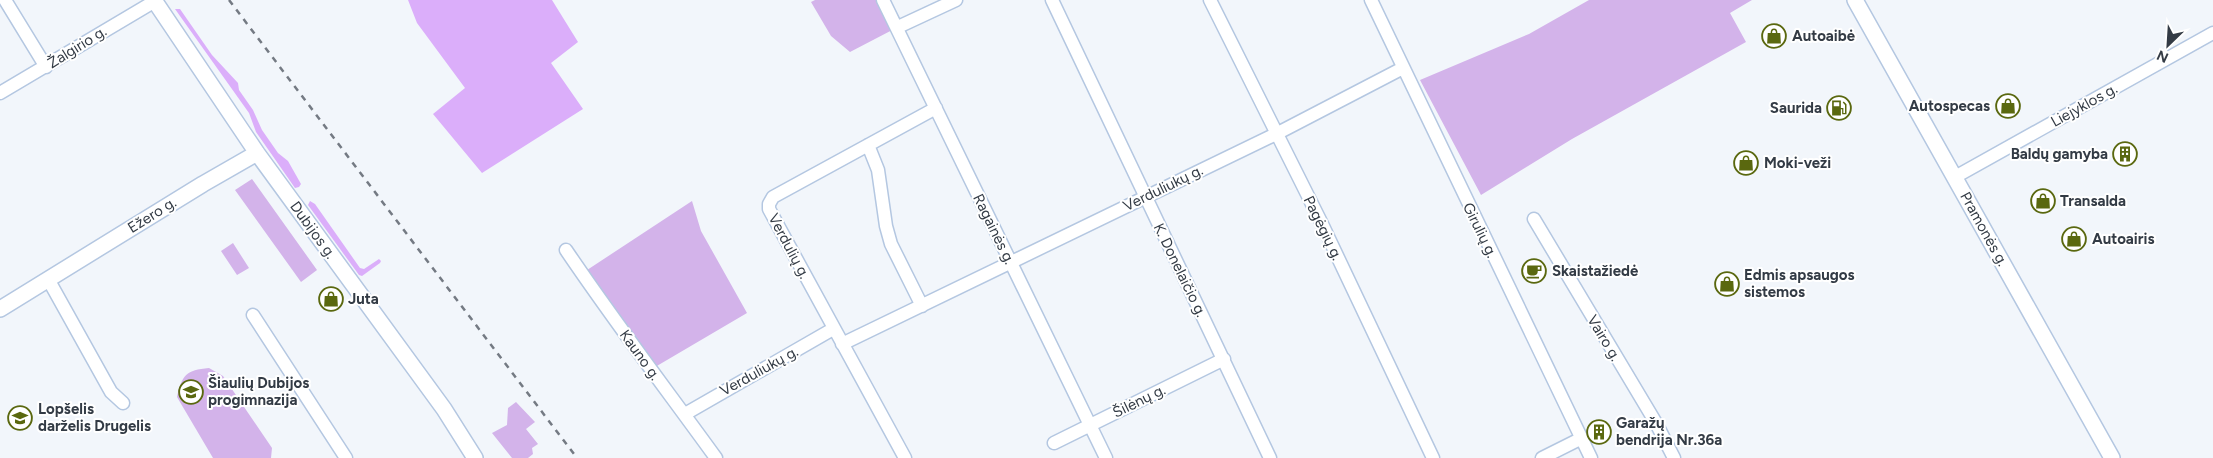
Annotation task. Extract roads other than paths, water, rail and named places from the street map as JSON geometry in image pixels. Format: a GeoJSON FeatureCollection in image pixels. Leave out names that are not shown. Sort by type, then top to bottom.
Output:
{"type":"FeatureCollection","features":[{"type":"Feature","properties":{"kind":"main road","name":"Pramonės g."},"geometry":{"type":"LineString","coordinates":[[1855,0],[2112,458]]}},
{"type":"Feature","properties":{"kind":"main road","name":"Dubijos g."},"geometry":{"type":"LineString","coordinates":[[154,1],[257,153],[444,409],[475,458]]}},
{"type":"Feature","properties":{"kind":"main road","name":"Ežero g."},"geometry":{"type":"LineString","coordinates":[[0,309],[203,184],[257,153]]}},
{"type":"Feature","properties":{"kind":"street"},"geometry":{"type":"LineString","coordinates":[[6,0],[46,67]]}},
{"type":"Feature","properties":{"kind":"street","name":"Ragainės g."},"geometry":{"type":"LineString","coordinates":[[883,0],[1106,458]]}},
{"type":"Feature","properties":{"kind":"street"},"geometry":{"type":"LineString","coordinates":[[898,28],[956,0]]}},
{"type":"Feature","properties":{"kind":"street","name":"K. Donelaičio g."},"geometry":{"type":"LineString","coordinates":[[1052,0],[1270,458]]}},
{"type":"Feature","properties":{"kind":"street","name":"Pagėgių g."},"geometry":{"type":"LineString","coordinates":[[1210,0],[1325,231],[1433,458]]}},
{"type":"Feature","properties":{"kind":"street","name":"Girulių g."},"geometry":{"type":"LineString","coordinates":[[1371,0],[1591,458]]}},
{"type":"Feature","properties":{"kind":"street","name":"Žalgirio g."},"geometry":{"type":"LineString","coordinates":[[0,93],[154,1]]}},
{"type":"Feature","properties":{"kind":"street","name":"Liejyklos g."},"geometry":{"type":"LineString","coordinates":[[1955,177],[2213,33]]}},
{"type":"Feature","properties":{"kind":"street","name":"Verduliukų g."},"geometry":{"type":"LineString","coordinates":[[842,344],[1276,134],[1403,68]]}},
{"type":"Feature","properties":{"kind":"street","name":"Verdulių g."},"geometry":{"type":"LineString","coordinates":[[905,458],[769,209],[769,204],[773,197],[936,108]]}},
{"type":"Feature","properties":{"kind":"street"},"geometry":{"type":"LineString","coordinates":[[868,145],[878,170],[886,226],[891,244],[922,306]]}},
{"type":"Feature","properties":{"kind":"street","name":"Vairo g."},"geometry":{"type":"LineString","coordinates":[[1534,219],[1656,423],[1674,458]]}},
{"type":"Feature","properties":{"kind":"street","name":"Kauno g."},"geometry":{"type":"LineString","coordinates":[[566,250],[644,362],[685,414],[716,458]]}},
{"type":"Feature","properties":{"kind":"street"},"geometry":{"type":"LineString","coordinates":[[48,279],[112,392],[123,403]]}},
{"type":"Feature","properties":{"kind":"street"},"geometry":{"type":"LineString","coordinates":[[253,314],[346,458]]}},
{"type":"Feature","properties":{"kind":"street","name":"Verduliukų g."},"geometry":{"type":"LineString","coordinates":[[685,414],[834,329]]}},
{"type":"Feature","properties":{"kind":"street","name":"Šilėnų g."},"geometry":{"type":"LineString","coordinates":[[1054,443],[1224,359]]}},
{"type":"Feature","properties":{"kind":"street"},"geometry":{"type":"LineString","coordinates":[[1542,458],[1582,438]]}},
{"type":"Feature","properties":{"kind":"railway"},"geometry":{"type":"LineString","coordinates":[[229,0],[577,458]]}},
{"type":"Feature","properties":{"kind":"place","name":"Autoaibė"},"geometry":{"type":"Point","coordinates":[1774,36]}},
{"type":"Feature","properties":{"kind":"place","name":"Autospecas"},"geometry":{"type":"Point","coordinates":[2008,106]}},
{"type":"Feature","properties":{"kind":"place","name":"Saurida"},"geometry":{"type":"Point","coordinates":[1839,108]}},
{"type":"Feature","properties":{"kind":"place","name":"Baldų gamyba"},"geometry":{"type":"Point","coordinates":[2125,154]}},
{"type":"Feature","properties":{"kind":"place","name":"Moki-veži"},"geometry":{"type":"Point","coordinates":[1746,163]}},
{"type":"Feature","properties":{"kind":"place","name":"Transalda"},"geometry":{"type":"Point","coordinates":[2043,201]}},
{"type":"Feature","properties":{"kind":"place","name":"Autoairis"},"geometry":{"type":"Point","coordinates":[2074,239]}},
{"type":"Feature","properties":{"kind":"place","name":"Skaistažiedė"},"geometry":{"type":"Point","coordinates":[1534,271]}},
{"type":"Feature","properties":{"kind":"place","name":"Edmis apsaugos sistemos"},"geometry":{"type":"Point","coordinates":[1727,284]}},
{"type":"Feature","properties":{"kind":"place","name":"Juta"},"geometry":{"type":"Point","coordinates":[331,299]}},
{"type":"Feature","properties":{"kind":"place","name":"Šiaulių Dubijos progimnazija"},"geometry":{"type":"Point","coordinates":[191,392]}},
{"type":"Feature","properties":{"kind":"place","name":"Lopšelis darželis Drugelis"},"geometry":{"type":"Point","coordinates":[20,418]}},
{"type":"Feature","properties":{"kind":"place","name":"Garažų bendrija Nr.36a"},"geometry":{"type":"Point","coordinates":[1599,432]}}]}
